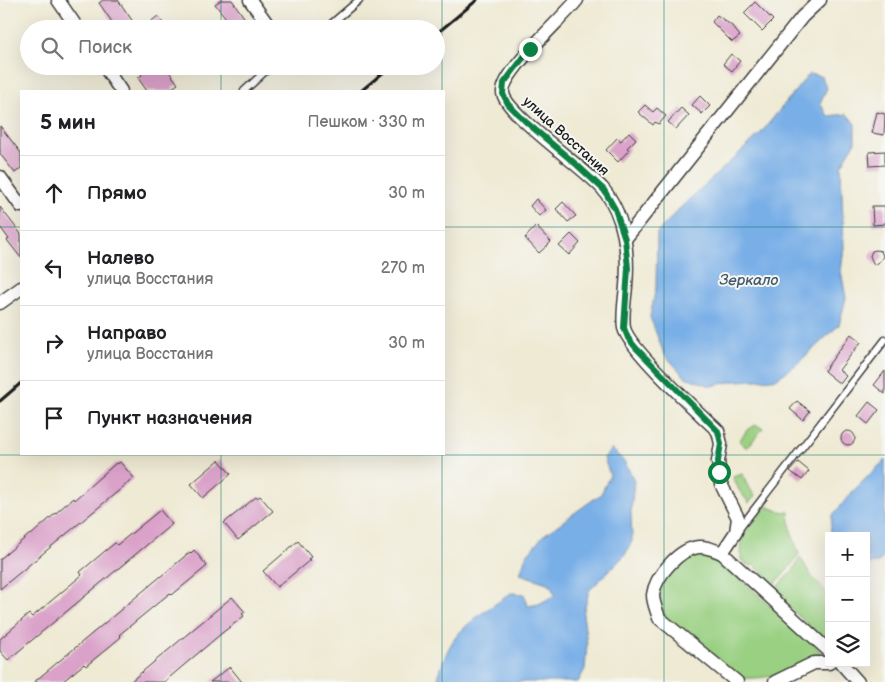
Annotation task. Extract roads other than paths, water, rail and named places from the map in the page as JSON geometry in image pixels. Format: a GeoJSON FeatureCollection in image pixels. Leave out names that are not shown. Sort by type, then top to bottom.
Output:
{"type":"FeatureCollection","features":[{"type":"Feature","properties":{"kind":"street"},"geometry":{"type":"LineString","coordinates":[[58,0],[72,20]]}},
{"type":"Feature","properties":{"kind":"street"},"geometry":{"type":"LineString","coordinates":[[250,0],[264,20]]}},
{"type":"Feature","properties":{"kind":"street","name":"улица Восстания"},"geometry":{"type":"LineString","coordinates":[[577,0],[564,16],[530,49],[504,83],[503,94],[508,104],[526,122],[604,190],[615,209],[625,239],[628,268],[624,328],[628,338],[652,366],[718,431],[721,444],[718,461],[719,472],[726,495],[738,518],[736,532]]}},
{"type":"Feature","properties":{"kind":"street"},"geometry":{"type":"LineString","coordinates":[[625,239],[802,17],[820,0]]}},
{"type":"Feature","properties":{"kind":"street"},"geometry":{"type":"LineString","coordinates":[[110,75],[120,90]]}},
{"type":"Feature","properties":{"kind":"street"},"geometry":{"type":"LineString","coordinates":[[0,177],[20,205]]}},
{"type":"Feature","properties":{"kind":"street"},"geometry":{"type":"LineString","coordinates":[[0,303],[20,289]]}},
{"type":"Feature","properties":{"kind":"street"},"geometry":{"type":"LineString","coordinates":[[722,553],[736,532]]}},
{"type":"Feature","properties":{"kind":"street"},"geometry":{"type":"LineString","coordinates":[[737,682],[659,618],[653,595],[661,575],[679,554],[688,549],[705,547],[722,553],[825,647]]}},
{"type":"Feature","properties":{"kind":"street"},"geometry":{"type":"LineString","coordinates":[[776,682],[814,663],[825,663]]}},
{"type":"Feature","properties":{"kind":"street"},"geometry":{"type":"LineString","coordinates":[[836,667],[854,678]]}},
{"type":"Feature","properties":{"kind":"street"},"geometry":{"type":"LineString","coordinates":[[844,667],[854,678]]}},
{"type":"Feature","properties":{"kind":"lane"},"geometry":{"type":"LineString","coordinates":[[336,20],[359,0]]}},
{"type":"Feature","properties":{"kind":"lane"},"geometry":{"type":"LineString","coordinates":[[245,90],[261,75]]}},
{"type":"Feature","properties":{"kind":"lane"},"geometry":{"type":"LineString","coordinates":[[736,532],[885,340]]}},
{"type":"Feature","properties":{"kind":"water","name":"Зеркало"},"geometry":{"type":"Polygon","coordinates":[[[809,74],[821,76],[827,88],[820,103],[828,116],[847,114],[855,124],[855,143],[841,166],[844,248],[841,271],[846,298],[839,325],[797,364],[776,379],[735,381],[711,386],[685,377],[664,354],[650,317],[656,287],[657,233],[679,209],[760,134],[809,74]]]}},
{"type":"Feature","properties":{"kind":"water"},"geometry":{"type":"Polygon","coordinates":[[[612,449],[624,461],[634,480],[631,511],[632,541],[625,555],[589,591],[583,614],[587,644],[585,669],[578,682],[437,682],[443,661],[453,641],[468,624],[480,615],[511,593],[524,594],[528,606],[539,604],[555,595],[550,584],[520,574],[526,556],[544,535],[601,494],[610,475],[604,458],[612,449]]]}},
{"type":"Feature","properties":{"kind":"water"},"geometry":{"type":"Polygon","coordinates":[[[885,460],[885,555],[878,563],[870,564],[870,532],[830,532],[832,516],[854,490],[885,460]]]}},
{"type":"Feature","properties":{"kind":"railway"},"geometry":{"type":"LineString","coordinates":[[445,27],[477,0]]}},
{"type":"Feature","properties":{"kind":"railway"},"geometry":{"type":"LineString","coordinates":[[362,90],[380,75]]}},
{"type":"Feature","properties":{"kind":"railway"},"geometry":{"type":"LineString","coordinates":[[0,401],[20,384]]}}]}
